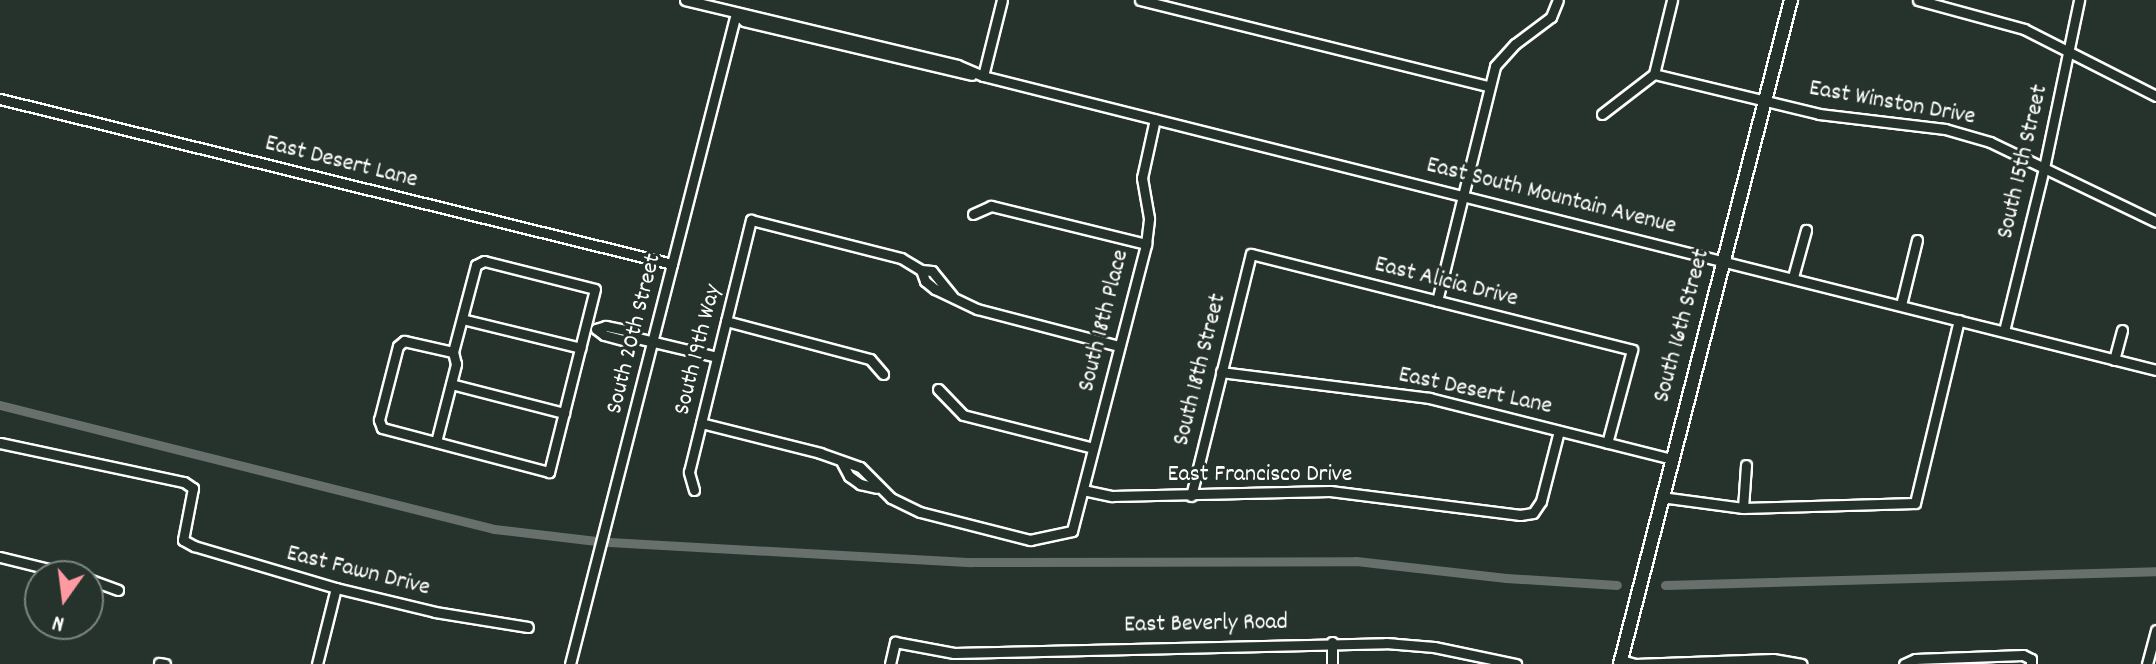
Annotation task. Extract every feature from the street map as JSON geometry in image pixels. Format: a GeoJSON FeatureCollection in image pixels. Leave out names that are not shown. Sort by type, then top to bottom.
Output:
{"type":"FeatureCollection","features":[{"type":"Feature","properties":{"kind":"main road","name":"South 16th Street"},"geometry":{"type":"LineString","coordinates":[[1620,662],[1791,0]]}},
{"type":"Feature","properties":{"kind":"street","name":"East South Mountain Avenue"},"geometry":{"type":"LineString","coordinates":[[685,0],[733,12],[744,21],[954,74],[983,76],[2156,370]]}},
{"type":"Feature","properties":{"kind":"street","name":"South 20th Street"},"geometry":{"type":"LineString","coordinates":[[570,664],[653,342],[734,0]]}},
{"type":"Feature","properties":{"kind":"street"},"geometry":{"type":"LineString","coordinates":[[983,76],[1002,0]]}},
{"type":"Feature","properties":{"kind":"street"},"geometry":{"type":"LineString","coordinates":[[1140,0],[1488,86]]}},
{"type":"Feature","properties":{"kind":"street"},"geometry":{"type":"LineString","coordinates":[[1437,301],[1495,66],[1505,53],[1551,17],[1558,0]]}},
{"type":"Feature","properties":{"kind":"street"},"geometry":{"type":"LineString","coordinates":[[1602,114],[1654,74],[1672,0]]}},
{"type":"Feature","properties":{"kind":"street"},"geometry":{"type":"LineString","coordinates":[[1918,0],[2024,29],[2068,48],[2156,96]]}},
{"type":"Feature","properties":{"kind":"street","name":"South 15th Street"},"geometry":{"type":"LineString","coordinates":[[2004,331],[2044,168],[2079,0]]}},
{"type":"Feature","properties":{"kind":"street","name":"East Winston Drive"},"geometry":{"type":"LineString","coordinates":[[1654,74],[1819,114],[1945,129],[1990,142],[2156,222]]}},
{"type":"Feature","properties":{"kind":"street","name":"East Desert Lane"},"geometry":{"type":"LineString","coordinates":[[0,99],[672,264]]}},
{"type":"Feature","properties":{"kind":"street","name":"South 18th Place"},"geometry":{"type":"LineString","coordinates":[[701,423],[820,453],[860,467],[877,488],[920,512],[1030,540],[1072,531],[1146,244],[1149,218],[1142,178],[1155,119]]}},
{"type":"Feature","properties":{"kind":"street"},"geometry":{"type":"LineString","coordinates":[[973,214],[991,206],[1146,244]]}},
{"type":"Feature","properties":{"kind":"street","name":"South 19th Way"},"geometry":{"type":"LineString","coordinates":[[694,490],[689,472],[751,220],[901,258],[921,270],[932,271],[952,296],[977,309],[1119,346]]}},
{"type":"Feature","properties":{"kind":"street"},"geometry":{"type":"LineString","coordinates":[[1793,277],[1806,230]]}},
{"type":"Feature","properties":{"kind":"street"},"geometry":{"type":"LineString","coordinates":[[1901,305],[1917,240]]}},
{"type":"Feature","properties":{"kind":"street","name":"East Alicia Drive"},"geometry":{"type":"LineString","coordinates":[[1251,254],[1632,350],[1607,443]]}},
{"type":"Feature","properties":{"kind":"street","name":"South 18th Street"},"geometry":{"type":"LineString","coordinates":[[1191,496],[1251,254]]}},
{"type":"Feature","properties":{"kind":"street"},"geometry":{"type":"LineString","coordinates":[[436,442],[456,364],[453,352],[476,265],[484,261],[595,289],[591,328],[581,348],[549,472],[382,428],[379,420],[398,346],[404,341],[453,352]]}},
{"type":"Feature","properties":{"kind":"street"},"geometry":{"type":"LineString","coordinates":[[462,319],[581,348]]}},
{"type":"Feature","properties":{"kind":"street"},"geometry":{"type":"LineString","coordinates":[[1661,497],[1743,508],[1915,503],[1959,320]]}},
{"type":"Feature","properties":{"kind":"street"},"geometry":{"type":"LineString","coordinates":[[726,321],[870,359],[883,374]]}},
{"type":"Feature","properties":{"kind":"street"},"geometry":{"type":"LineString","coordinates":[[591,328],[606,326],[630,331],[633,337],[717,357]]}},
{"type":"Feature","properties":{"kind":"street"},"geometry":{"type":"LineString","coordinates":[[2114,360],[2122,330]]}},
{"type":"Feature","properties":{"kind":"street","name":"East Desert Lane"},"geometry":{"type":"LineString","coordinates":[[1221,372],[1429,398],[1671,459]]}},
{"type":"Feature","properties":{"kind":"street"},"geometry":{"type":"LineString","coordinates":[[451,384],[564,413]]}},
{"type":"Feature","properties":{"kind":"street"},"geometry":{"type":"LineString","coordinates":[[938,389],[963,415],[1093,448]]}},
{"type":"Feature","properties":{"kind":"street","name":"East Francisco Drive"},"geometry":{"type":"LineString","coordinates":[[1083,490],[1112,496],[1330,491],[1520,515],[1533,513],[1541,501],[1559,431]]}},
{"type":"Feature","properties":{"kind":"street","name":"East Fawn Drive"},"geometry":{"type":"LineString","coordinates":[[0,443],[68,460],[146,472],[184,482],[193,488],[183,540],[263,568],[435,612],[528,627]]}},
{"type":"Feature","properties":{"kind":"street"},"geometry":{"type":"LineString","coordinates":[[1743,508],[1746,465]]}},
{"type":"Feature","properties":{"kind":"street"},"geometry":{"type":"LineString","coordinates":[[0,557],[24,563]]}},
{"type":"Feature","properties":{"kind":"street"},"geometry":{"type":"LineString","coordinates":[[104,585],[118,590]]}},
{"type":"Feature","properties":{"kind":"street"},"geometry":{"type":"LineString","coordinates":[[317,664],[336,588]]}},
{"type":"Feature","properties":{"kind":"street"},"geometry":{"type":"LineString","coordinates":[[2147,664],[2156,630]]}},
{"type":"Feature","properties":{"kind":"street","name":"East Beverly Road"},"geometry":{"type":"LineString","coordinates":[[890,664],[895,642],[954,653],[1332,642],[1434,647],[1516,664]]}},
{"type":"Feature","properties":{"kind":"street"},"geometry":{"type":"LineString","coordinates":[[1332,642],[1332,664]]}},
{"type":"Feature","properties":{"kind":"street"},"geometry":{"type":"LineString","coordinates":[[1904,664],[1915,659],[2023,655],[2031,662]]}},
{"type":"Feature","properties":{"kind":"street"},"geometry":{"type":"LineString","coordinates":[[1620,662],[1755,662],[1780,659],[1802,664]]}},
{"type":"Feature","properties":{"kind":"waterway"},"geometry":{"type":"LineString","coordinates":[[0,405],[494,529],[596,541]]}},
{"type":"Feature","properties":{"kind":"waterway"},"geometry":{"type":"LineString","coordinates":[[609,542],[971,562],[1356,561],[1506,578],[1617,585]]}},
{"type":"Feature","properties":{"kind":"waterway"},"geometry":{"type":"LineString","coordinates":[[1665,585],[2156,571]]}}]}
